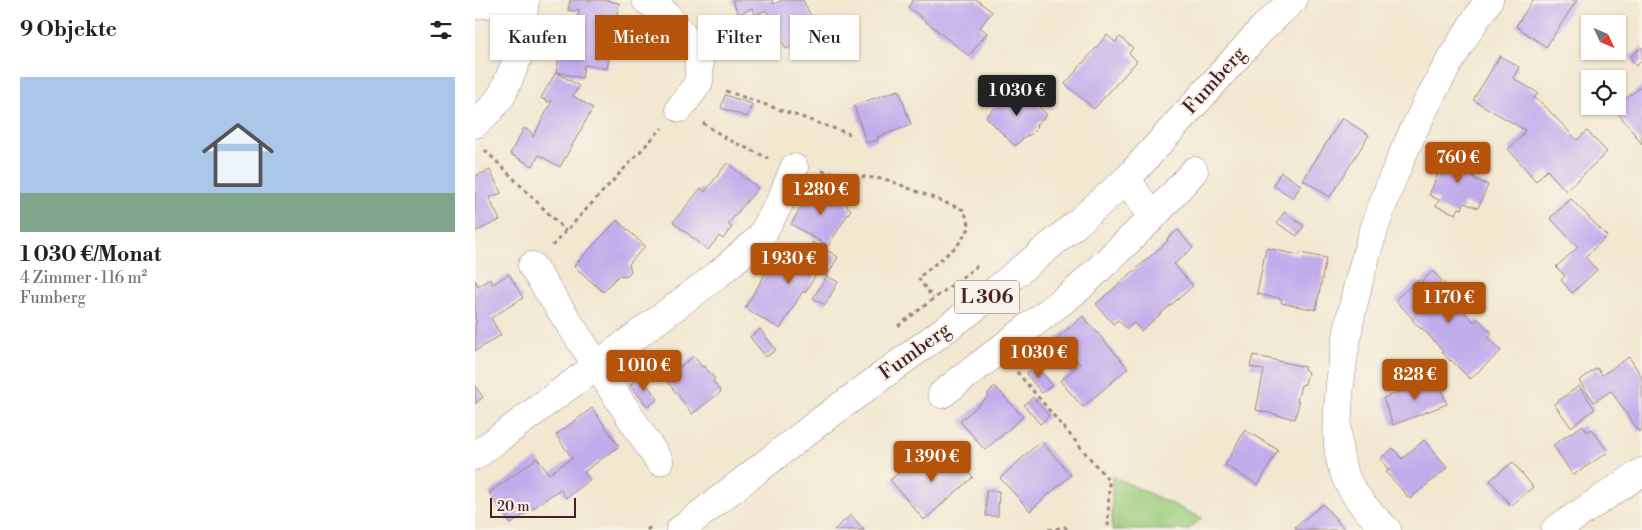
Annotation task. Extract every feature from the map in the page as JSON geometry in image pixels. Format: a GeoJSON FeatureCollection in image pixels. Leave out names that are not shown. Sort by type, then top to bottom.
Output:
{"type":"FeatureCollection","features":[{"type":"Feature","properties":{"kind":"main road"},"geometry":{"type":"LineString","coordinates":[[475,5],[525,0],[523,46],[502,94],[490,110],[479,136]]}},
{"type":"Feature","properties":{"kind":"main road","name":"Fumberg"},"geometry":{"type":"LineString","coordinates":[[1262,29],[1283,0]]}},
{"type":"Feature","properties":{"kind":"main road","name":"Fumberg"},"geometry":{"type":"LineString","coordinates":[[667,527],[818,423],[973,309],[1067,231],[1127,179],[1262,29],[1293,0]]}},
{"type":"Feature","properties":{"kind":"main road"},"geometry":{"type":"LineString","coordinates":[[1387,530],[1370,514],[1353,492],[1343,470],[1338,449],[1337,414],[1343,359],[1357,292],[1371,242],[1405,147],[1437,85],[1473,22],[1489,0]]}},
{"type":"Feature","properties":{"kind":"main road"},"geometry":{"type":"LineString","coordinates":[[664,5],[699,56],[699,82],[681,108]]}},
{"type":"Feature","properties":{"kind":"main road"},"geometry":{"type":"LineString","coordinates":[[475,456],[715,277],[760,238],[781,200],[794,168]]}},
{"type":"Feature","properties":{"kind":"main road"},"geometry":{"type":"LineString","coordinates":[[942,394],[1078,288],[1152,218],[1195,171]]}},
{"type":"Feature","properties":{"kind":"main road"},"geometry":{"type":"LineString","coordinates":[[1127,179],[1152,218]]}},
{"type":"Feature","properties":{"kind":"main road"},"geometry":{"type":"LineString","coordinates":[[532,266],[659,461]]}},
{"type":"Feature","properties":{"kind":"main road"},"geometry":{"type":"LineString","coordinates":[[1555,530],[1642,472]]}},
{"type":"Feature","properties":{"kind":"path"},"geometry":{"type":"LineString","coordinates":[[699,82],[850,134]]}},
{"type":"Feature","properties":{"kind":"path"},"geometry":{"type":"LineString","coordinates":[[479,136],[566,231]]}},
{"type":"Feature","properties":{"kind":"path"},"geometry":{"type":"LineString","coordinates":[[892,331],[983,261]]}},
{"type":"Feature","properties":{"kind":"path"},"geometry":{"type":"LineString","coordinates":[[1003,348],[1010,364],[1109,481],[1108,530]]}},
{"type":"Feature","properties":{"kind":"path"},"geometry":{"type":"LineString","coordinates":[[647,530],[667,527]]}},
{"type":"Feature","properties":{"kind":"path"},"geometry":{"type":"LineString","coordinates":[[1049,530],[1065,527],[1067,530]]}},
{"type":"Feature","properties":{"kind":"green space"},"geometry":{"type":"Polygon","coordinates":[[[1112,476],[1202,518],[1188,530],[1112,530],[1112,476]]]}},
{"type":"Feature","properties":{"kind":"building"},"geometry":{"type":"Polygon","coordinates":[[[570,0],[605,0],[619,3],[617,15],[595,15],[595,60],[609,60],[607,69],[584,65],[582,78],[556,72],[559,60],[585,60],[585,15],[578,15],[579,9],[575,11],[568,10],[570,0]]]}},
{"type":"Feature","properties":{"kind":"building"},"geometry":{"type":"Polygon","coordinates":[[[732,0],[772,0],[774,4],[782,0],[803,0],[810,15],[790,15],[790,47],[786,49],[780,37],[780,15],[769,15],[766,10],[756,15],[752,8],[739,15],[732,0]]]}},
{"type":"Feature","properties":{"kind":"building"},"geometry":{"type":"Polygon","coordinates":[[[913,0],[977,0],[992,12],[980,27],[987,33],[969,56],[908,7],[913,0]]]}},
{"type":"Feature","properties":{"kind":"building"},"geometry":{"type":"Polygon","coordinates":[[[1533,0],[1577,0],[1546,47],[1516,26],[1533,0]]]}},
{"type":"Feature","properties":{"kind":"building"},"geometry":{"type":"Polygon","coordinates":[[[1107,35],[1115,42],[1120,37],[1133,48],[1129,53],[1137,61],[1094,109],[1065,84],[1107,35]]]}},
{"type":"Feature","properties":{"kind":"building"},"geometry":{"type":"Polygon","coordinates":[[[1642,47],[1642,61],[1636,66],[1630,57],[1642,47]]]}},
{"type":"Feature","properties":{"kind":"building"},"geometry":{"type":"Polygon","coordinates":[[[1500,56],[1519,67],[1513,78],[1538,93],[1534,98],[1543,104],[1577,140],[1587,131],[1607,152],[1566,191],[1547,170],[1536,181],[1508,149],[1521,137],[1525,130],[1473,100],[1500,56]]]}},
{"type":"Feature","properties":{"kind":"building"},"geometry":{"type":"Polygon","coordinates":[[[556,72],[579,86],[573,96],[593,108],[560,167],[539,155],[533,166],[510,154],[524,128],[531,132],[533,137],[552,101],[548,102],[541,98],[556,72]]]}},
{"type":"Feature","properties":{"kind":"building"},"geometry":{"type":"Polygon","coordinates":[[[1642,86],[1642,144],[1619,115],[1626,115],[1626,99],[1642,86]]]}},
{"type":"Feature","properties":{"kind":"building"},"geometry":{"type":"Polygon","coordinates":[[[899,90],[911,125],[877,137],[878,140],[866,143],[854,105],[899,90]]]}},
{"type":"Feature","properties":{"kind":"building"},"geometry":{"type":"Polygon","coordinates":[[[1022,90],[1027,91],[1034,98],[1034,102],[1047,115],[1036,125],[1037,128],[1029,136],[1027,135],[1015,146],[986,117],[1007,96],[1012,100],[1022,90]]]}},
{"type":"Feature","properties":{"kind":"building"},"geometry":{"type":"Polygon","coordinates":[[[725,95],[752,104],[747,117],[721,108],[725,95]]]}},
{"type":"Feature","properties":{"kind":"building"},"geometry":{"type":"Polygon","coordinates":[[[1342,118],[1369,135],[1330,197],[1303,180],[1342,118]]]}},
{"type":"Feature","properties":{"kind":"building"},"geometry":{"type":"Polygon","coordinates":[[[1448,150],[1479,162],[1473,177],[1488,185],[1478,208],[1464,203],[1462,209],[1459,208],[1456,214],[1436,206],[1439,200],[1429,195],[1448,150]]]}},
{"type":"Feature","properties":{"kind":"building"},"geometry":{"type":"Polygon","coordinates":[[[727,163],[758,188],[728,224],[732,227],[723,239],[719,236],[708,250],[673,222],[701,188],[705,192],[727,163]]]}},
{"type":"Feature","properties":{"kind":"building"},"geometry":{"type":"Polygon","coordinates":[[[490,170],[501,193],[489,198],[500,220],[475,232],[475,176],[490,170]]]}},
{"type":"Feature","properties":{"kind":"building"},"geometry":{"type":"Polygon","coordinates":[[[1281,172],[1301,185],[1293,198],[1273,185],[1281,172]]]}},
{"type":"Feature","properties":{"kind":"building"},"geometry":{"type":"Polygon","coordinates":[[[814,186],[833,198],[839,197],[846,201],[847,207],[851,209],[828,246],[791,224],[814,186]]]}},
{"type":"Feature","properties":{"kind":"building"},"geometry":{"type":"Polygon","coordinates":[[[1571,199],[1607,236],[1585,257],[1597,270],[1572,293],[1561,280],[1565,276],[1556,267],[1578,247],[1550,218],[1571,199]]]}},
{"type":"Feature","properties":{"kind":"building"},"geometry":{"type":"Polygon","coordinates":[[[1284,212],[1304,226],[1297,236],[1277,223],[1284,212]]]}},
{"type":"Feature","properties":{"kind":"building"},"geometry":{"type":"Polygon","coordinates":[[[617,220],[645,246],[629,264],[631,271],[627,276],[619,275],[603,292],[574,266],[617,220]]]}},
{"type":"Feature","properties":{"kind":"building"},"geometry":{"type":"Polygon","coordinates":[[[1178,230],[1193,248],[1174,264],[1193,286],[1141,331],[1134,323],[1127,329],[1118,320],[1113,324],[1096,304],[1178,230]]]}},
{"type":"Feature","properties":{"kind":"building"},"geometry":{"type":"Polygon","coordinates":[[[813,242],[838,257],[827,276],[818,271],[805,293],[803,291],[780,329],[745,308],[768,269],[777,274],[790,253],[802,260],[813,242]]]}},
{"type":"Feature","properties":{"kind":"building"},"geometry":{"type":"Polygon","coordinates":[[[1266,248],[1326,258],[1316,310],[1281,303],[1282,299],[1257,294],[1266,248]]]}},
{"type":"Feature","properties":{"kind":"building"},"geometry":{"type":"Polygon","coordinates":[[[1433,271],[1466,307],[1463,310],[1474,322],[1478,319],[1492,334],[1489,338],[1501,351],[1470,379],[1450,361],[1395,300],[1417,280],[1420,283],[1433,271]]]}},
{"type":"Feature","properties":{"kind":"building"},"geometry":{"type":"Polygon","coordinates":[[[509,274],[523,298],[491,318],[501,335],[475,351],[475,323],[477,322],[475,319],[475,280],[478,286],[490,279],[493,284],[509,274]]]}},
{"type":"Feature","properties":{"kind":"building"},"geometry":{"type":"Polygon","coordinates":[[[827,276],[838,282],[825,305],[813,298],[827,276]]]}},
{"type":"Feature","properties":{"kind":"building"},"geometry":{"type":"Polygon","coordinates":[[[1083,316],[1128,368],[1083,407],[1060,381],[1080,364],[1057,338],[1083,316]]]}},
{"type":"Feature","properties":{"kind":"building"},"geometry":{"type":"Polygon","coordinates":[[[760,329],[776,350],[766,357],[750,337],[760,329]]]}},
{"type":"Feature","properties":{"kind":"building"},"geometry":{"type":"Polygon","coordinates":[[[1253,355],[1305,367],[1304,369],[1308,372],[1305,384],[1301,385],[1295,419],[1256,410],[1264,370],[1250,367],[1253,355]]]}},
{"type":"Feature","properties":{"kind":"building"},"geometry":{"type":"Polygon","coordinates":[[[694,356],[702,367],[704,366],[715,379],[713,381],[721,392],[692,414],[665,378],[694,356]]]}},
{"type":"Feature","properties":{"kind":"building"},"geometry":{"type":"Polygon","coordinates":[[[1629,357],[1642,377],[1642,429],[1639,432],[1611,391],[1594,402],[1579,381],[1597,368],[1602,375],[1629,357]]]}},
{"type":"Feature","properties":{"kind":"building"},"geometry":{"type":"Polygon","coordinates":[[[1036,366],[1052,385],[1042,393],[1026,374],[1036,366]]]}},
{"type":"Feature","properties":{"kind":"building"},"geometry":{"type":"Polygon","coordinates":[[[641,377],[658,399],[648,407],[630,385],[641,377]]]}},
{"type":"Feature","properties":{"kind":"building"},"geometry":{"type":"Polygon","coordinates":[[[1436,377],[1447,404],[1393,425],[1383,398],[1436,377]]]}},
{"type":"Feature","properties":{"kind":"building"},"geometry":{"type":"Polygon","coordinates":[[[475,386],[483,397],[475,404],[475,386]]]}},
{"type":"Feature","properties":{"kind":"building"},"geometry":{"type":"Polygon","coordinates":[[[995,386],[1023,417],[985,450],[960,421],[989,396],[987,394],[995,386]]]}},
{"type":"Feature","properties":{"kind":"building"},"geometry":{"type":"Polygon","coordinates":[[[1579,386],[1595,409],[1571,427],[1554,404],[1579,386]]]}},
{"type":"Feature","properties":{"kind":"building"},"geometry":{"type":"Polygon","coordinates":[[[1033,397],[1049,416],[1040,424],[1024,405],[1033,397]]]}},
{"type":"Feature","properties":{"kind":"building"},"geometry":{"type":"Polygon","coordinates":[[[592,408],[619,446],[584,472],[590,480],[566,498],[560,489],[511,524],[489,493],[537,458],[549,474],[572,458],[556,435],[592,408]]]}},
{"type":"Feature","properties":{"kind":"building"},"geometry":{"type":"Polygon","coordinates":[[[1583,425],[1587,432],[1592,429],[1608,452],[1573,475],[1553,445],[1583,425]]]}},
{"type":"Feature","properties":{"kind":"building"},"geometry":{"type":"Polygon","coordinates":[[[1245,430],[1278,450],[1258,485],[1225,465],[1245,430]]]}},
{"type":"Feature","properties":{"kind":"building"},"geometry":{"type":"Polygon","coordinates":[[[1424,440],[1447,468],[1410,499],[1386,472],[1389,470],[1380,459],[1393,448],[1402,459],[1424,440]]]}},
{"type":"Feature","properties":{"kind":"building"},"geometry":{"type":"Polygon","coordinates":[[[1041,441],[1071,475],[1030,511],[1000,478],[1041,441]]]}},
{"type":"Feature","properties":{"kind":"building"},"geometry":{"type":"Polygon","coordinates":[[[948,449],[973,477],[924,520],[890,480],[914,460],[923,471],[948,449]]]}},
{"type":"Feature","properties":{"kind":"building"},"geometry":{"type":"Polygon","coordinates":[[[1513,462],[1533,487],[1511,506],[1490,480],[1513,462]]]}},
{"type":"Feature","properties":{"kind":"building"},"geometry":{"type":"Polygon","coordinates":[[[986,491],[999,491],[998,516],[986,516],[986,491]]]}},
{"type":"Feature","properties":{"kind":"building"},"geometry":{"type":"Polygon","coordinates":[[[1323,504],[1345,530],[1297,530],[1295,527],[1323,504]]]}},
{"type":"Feature","properties":{"kind":"building"},"geometry":{"type":"Polygon","coordinates":[[[851,515],[864,530],[834,530],[851,515]]]}}]}
